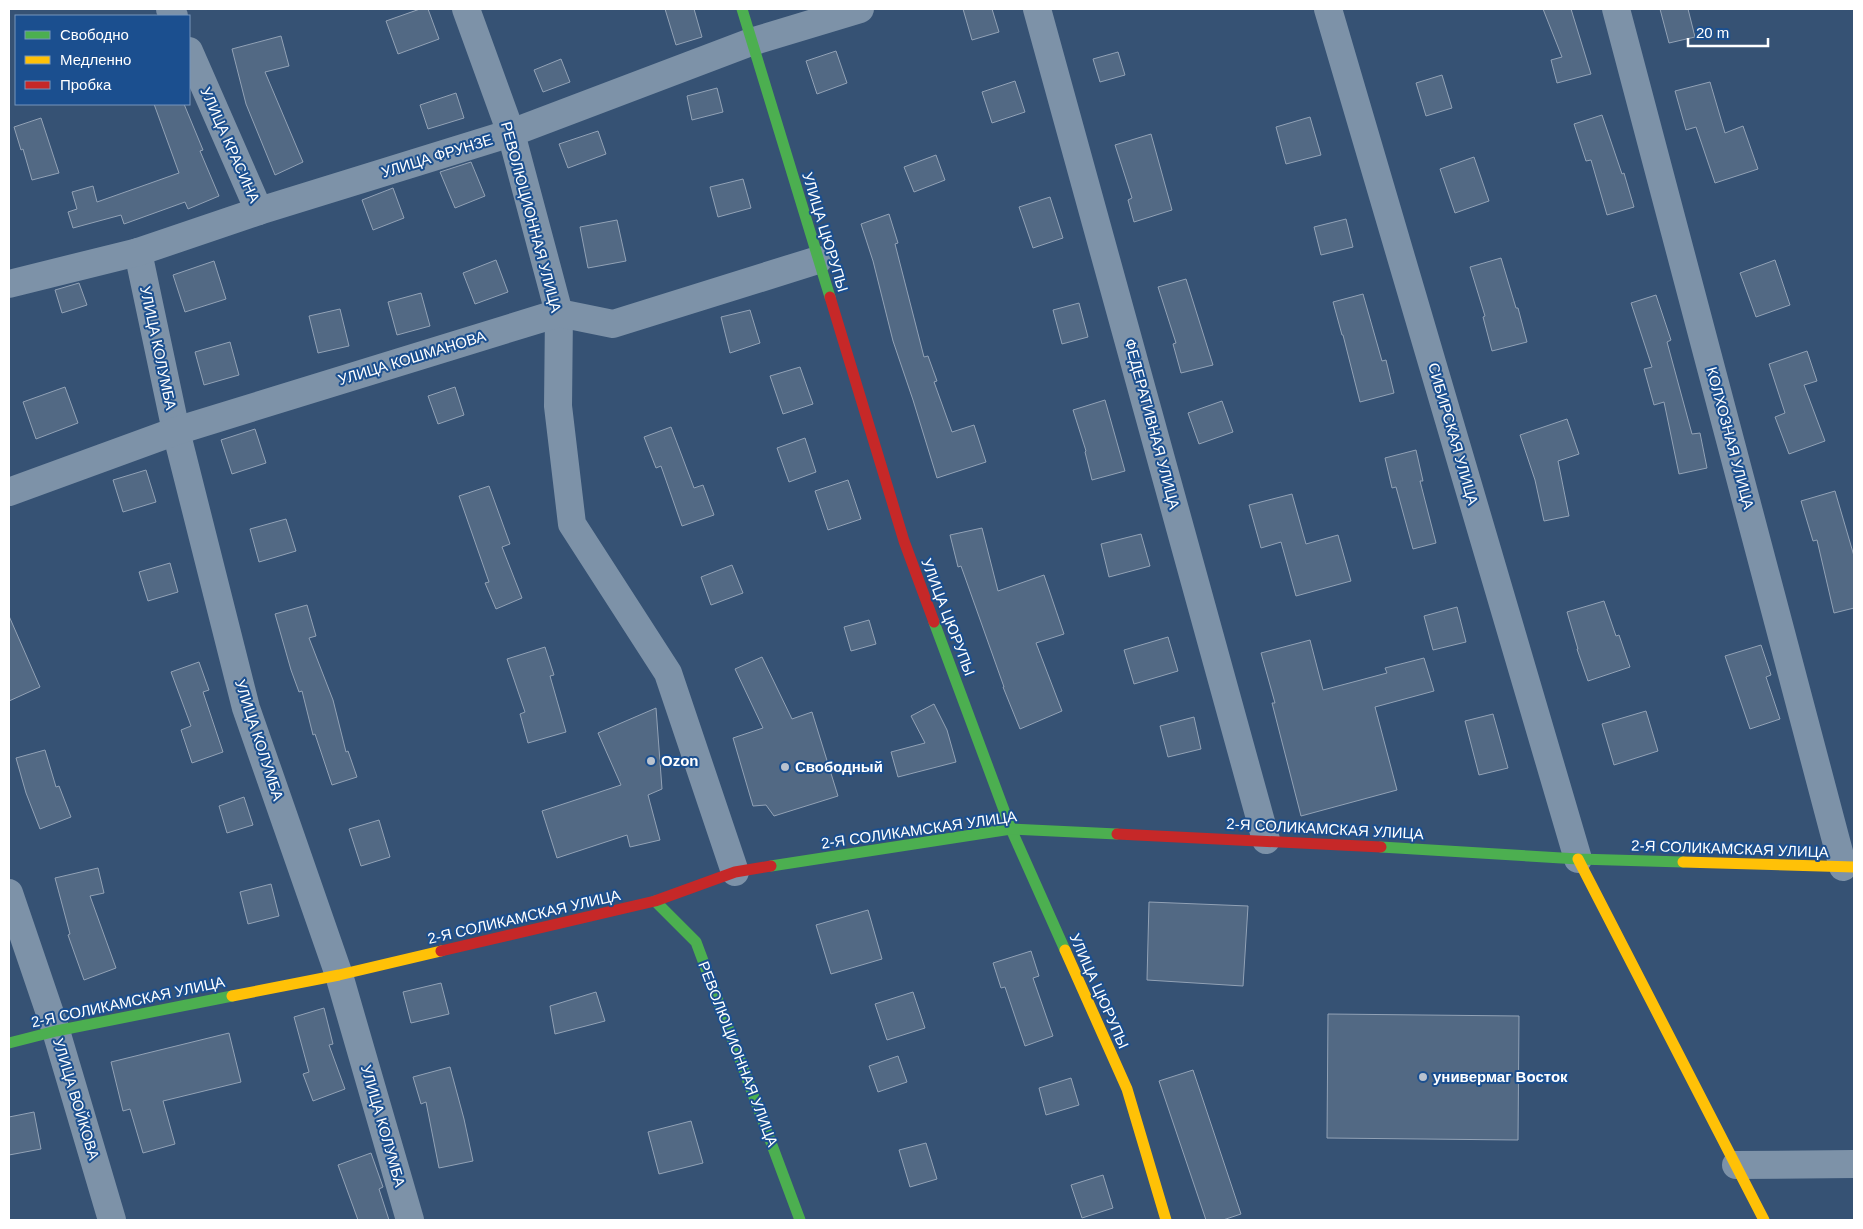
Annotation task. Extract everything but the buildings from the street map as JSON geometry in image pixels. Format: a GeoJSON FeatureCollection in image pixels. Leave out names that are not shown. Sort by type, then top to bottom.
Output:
{"type":"FeatureCollection","features":[{"type":"Feature","properties":{"kind":"main road","name":"УЛИЦА ЦЮРУПЫ"},"geometry":{"type":"LineString","coordinates":[[742,9],[904,541],[1011,829],[1127,1089],[1166,1220]]}},
{"type":"Feature","properties":{"kind":"main road","name":"2-Я СОЛИКАМСКАЯ УЛИЦА"},"geometry":{"type":"LineString","coordinates":[[9,1043],[56,1031],[339,975],[655,901],[735,872],[1011,829],[1266,840],[1578,859],[1849,867]]}},
{"type":"Feature","properties":{"kind":"main road"},"geometry":{"type":"LineString","coordinates":[[1578,859],[1764,1220]]}},
{"type":"Feature","properties":{"kind":"main road","name":"РЕВОЛЮЦИОННАЯ УЛИЦА"},"geometry":{"type":"LineString","coordinates":[[655,901],[696,942],[800,1220]]}},
{"type":"Feature","properties":{"kind":"street","name":"РЕВОЛЮЦИОННАЯ УЛИЦА"},"geometry":{"type":"LineString","coordinates":[[466,9],[511,133],[559,313],[558,406],[572,524],[668,673],[735,872]]}},
{"type":"Feature","properties":{"kind":"street","name":"УЛИЦА ФРУНЗЕ"},"geometry":{"type":"LineString","coordinates":[[10,278],[138,252],[258,211],[511,133],[751,42],[860,9]]}},
{"type":"Feature","properties":{"kind":"street","name":"ФЕДЕРАТИВНАЯ УЛИЦА"},"geometry":{"type":"LineString","coordinates":[[1037,9],[1266,840]]}},
{"type":"Feature","properties":{"kind":"street","name":"СИБИРСКАЯ УЛИЦА"},"geometry":{"type":"LineString","coordinates":[[1328,9],[1578,859]]}},
{"type":"Feature","properties":{"kind":"street","name":"КОЛХОЗНАЯ УЛИЦА"},"geometry":{"type":"LineString","coordinates":[[1616,9],[1849,867]]}},
{"type":"Feature","properties":{"kind":"street","name":"УЛИЦА КРАСИНА"},"geometry":{"type":"LineString","coordinates":[[190,53],[258,211]]}},
{"type":"Feature","properties":{"kind":"street","name":"УЛИЦА КОЛУМБА"},"geometry":{"type":"LineString","coordinates":[[138,252],[176,431],[246,708],[339,975],[410,1220]]}},
{"type":"Feature","properties":{"kind":"street","name":"УЛИЦА КОШМАНОВА"},"geometry":{"type":"LineString","coordinates":[[9,492],[176,431],[559,313],[613,324],[818,260]]}},
{"type":"Feature","properties":{"kind":"street","name":"УЛИЦА ВОЙКОВА"},"geometry":{"type":"LineString","coordinates":[[9,893],[56,1031],[112,1220]]}},
{"type":"Feature","properties":{"kind":"street"},"geometry":{"type":"LineString","coordinates":[[1736,1165],[1854,1164]]}},
{"type":"Feature","properties":{"kind":"traffic: fast"},"geometry":{"type":"LineString","coordinates":[[742,9],[830,297]]}},
{"type":"Feature","properties":{"kind":"traffic: fast"},"geometry":{"type":"LineString","coordinates":[[934,622],[1011,829],[1065,950]]}},
{"type":"Feature","properties":{"kind":"traffic: fast"},"geometry":{"type":"LineString","coordinates":[[771,866],[1011,829],[1117,834]]}},
{"type":"Feature","properties":{"kind":"traffic: fast"},"geometry":{"type":"LineString","coordinates":[[1381,847],[1578,859],[1683,862]]}},
{"type":"Feature","properties":{"kind":"traffic: fast"},"geometry":{"type":"LineString","coordinates":[[655,901],[696,942],[800,1220]]}},
{"type":"Feature","properties":{"kind":"traffic: fast"},"geometry":{"type":"LineString","coordinates":[[9,1043],[56,1031],[232,996]]}},
{"type":"Feature","properties":{"kind":"traffic: slow"},"geometry":{"type":"LineString","coordinates":[[1578,859],[1764,1220]]}},
{"type":"Feature","properties":{"kind":"traffic: slow"},"geometry":{"type":"LineString","coordinates":[[1683,862],[1854,867]]}},
{"type":"Feature","properties":{"kind":"traffic: slow"},"geometry":{"type":"LineString","coordinates":[[1065,950],[1127,1089],[1166,1220]]}},
{"type":"Feature","properties":{"kind":"traffic: slow"},"geometry":{"type":"LineString","coordinates":[[232,996],[339,975],[441,951]]}},
{"type":"Feature","properties":{"kind":"traffic: jam"},"geometry":{"type":"LineString","coordinates":[[830,297],[904,541],[934,622]]}},
{"type":"Feature","properties":{"kind":"traffic: jam"},"geometry":{"type":"LineString","coordinates":[[1117,834],[1381,847]]}},
{"type":"Feature","properties":{"kind":"traffic: jam"},"geometry":{"type":"LineString","coordinates":[[441,951],[655,901],[735,872],[771,866]]}},
{"type":"Feature","properties":{"kind":"place","name":"Ozon"},"geometry":{"type":"Point","coordinates":[651,761]}},
{"type":"Feature","properties":{"kind":"place","name":"Свободный"},"geometry":{"type":"Point","coordinates":[785,767]}},
{"type":"Feature","properties":{"kind":"place","name":"универмаг Восток"},"geometry":{"type":"Point","coordinates":[1423,1077]}}]}
